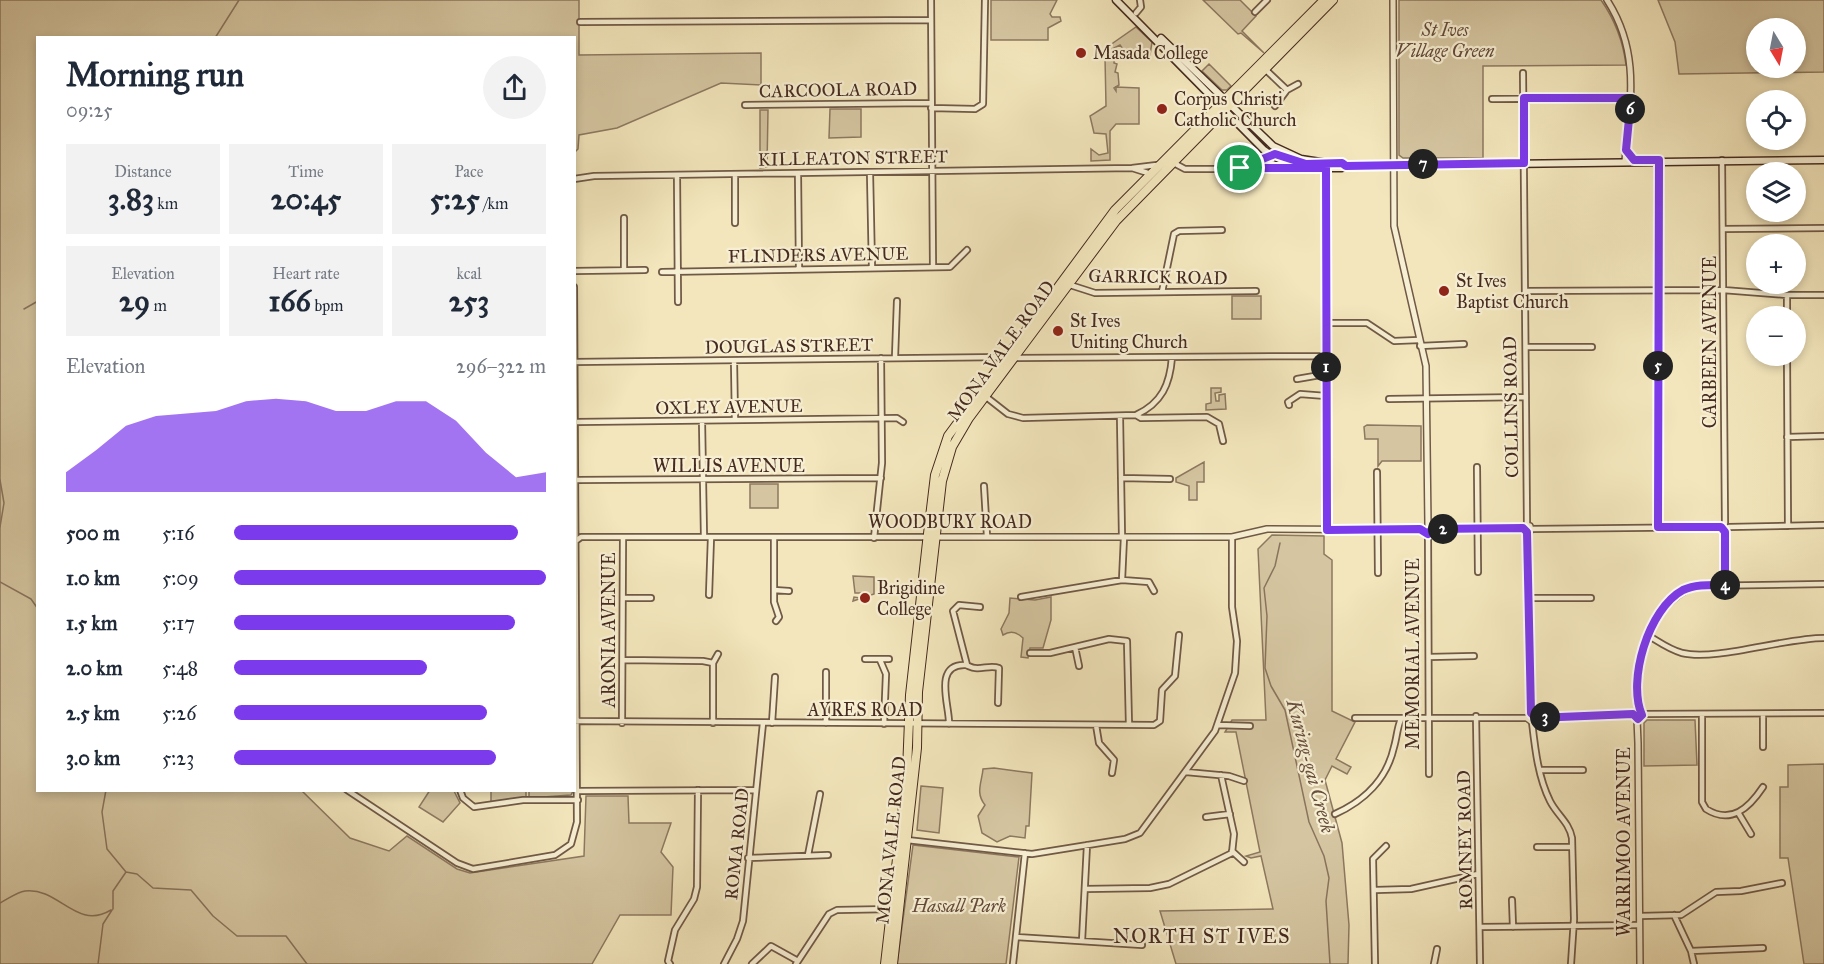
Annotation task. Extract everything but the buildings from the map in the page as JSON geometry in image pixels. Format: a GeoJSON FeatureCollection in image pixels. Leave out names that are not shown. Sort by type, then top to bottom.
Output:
{"type":"FeatureCollection","features":[{"type":"Feature","properties":{"kind":"highway","name":"MONA VALE ROAD"},"geometry":{"type":"LineString","coordinates":[[931,537],[935,474],[943,446],[956,421],[1116,221],[1320,4],[1333,0]]}},
{"type":"Feature","properties":{"kind":"highway","name":"MONA VALE ROAD"},"geometry":{"type":"LineString","coordinates":[[885,964],[907,840],[917,748],[911,684],[931,537],[945,464],[957,436],[1014,358],[1115,210],[1160,165],[1265,69],[1320,4]]}},
{"type":"Feature","properties":{"kind":"highway","name":"MONA VALE ROAD"},"geometry":{"type":"LineString","coordinates":[[892,964],[907,771],[913,724]]}},
{"type":"Feature","properties":{"kind":"main road"},"geometry":{"type":"LineString","coordinates":[[1116,0],[1225,105]]}},
{"type":"Feature","properties":{"kind":"main road"},"geometry":{"type":"LineString","coordinates":[[1122,0],[1271,155]]}},
{"type":"Feature","properties":{"kind":"main road","name":"KILLEATON STREET"},"geometry":{"type":"LineString","coordinates":[[1225,105],[1279,149],[1301,159],[1342,168],[1346,166],[1624,160],[1824,160]]}},
{"type":"Feature","properties":{"kind":"main road","name":"KILLEATON STREET"},"geometry":{"type":"LineString","coordinates":[[1271,155],[1298,166],[1326,165]]}},
{"type":"Feature","properties":{"kind":"street"},"geometry":{"type":"LineString","coordinates":[[931,0],[933,267]]}},
{"type":"Feature","properties":{"kind":"street","name":"CARCOOLA ROAD"},"geometry":{"type":"LineString","coordinates":[[745,105],[931,105],[975,109],[983,104],[985,0]]}},
{"type":"Feature","properties":{"kind":"street"},"geometry":{"type":"LineString","coordinates":[[1136,13],[1141,7],[1140,0]]}},
{"type":"Feature","properties":{"kind":"street"},"geometry":{"type":"LineString","coordinates":[[1255,12],[1267,0]]}},
{"type":"Feature","properties":{"kind":"street","name":"MEMORIAL AVENUE"},"geometry":{"type":"LineString","coordinates":[[1393,0],[1394,226],[1425,366],[1430,657],[1429,774]]}},
{"type":"Feature","properties":{"kind":"street"},"geometry":{"type":"LineString","coordinates":[[1607,0],[1623,30],[1633,80],[1624,160]]}},
{"type":"Feature","properties":{"kind":"street"},"geometry":{"type":"LineString","coordinates":[[580,22],[931,20]]}},
{"type":"Feature","properties":{"kind":"street"},"geometry":{"type":"LineString","coordinates":[[1265,69],[1287,90]]}},
{"type":"Feature","properties":{"kind":"street","name":"COLLINS ROAD"},"geometry":{"type":"LineString","coordinates":[[1523,73],[1527,529],[1533,749],[1550,802],[1571,832],[1573,927],[1571,964]]}},
{"type":"Feature","properties":{"kind":"street"},"geometry":{"type":"LineString","coordinates":[[1275,106],[1287,90],[1298,84]]}},
{"type":"Feature","properties":{"kind":"street"},"geometry":{"type":"LineString","coordinates":[[1492,99],[1631,98]]}},
{"type":"Feature","properties":{"kind":"street"},"geometry":{"type":"LineString","coordinates":[[1626,150],[1634,160]]}},
{"type":"Feature","properties":{"kind":"street","name":"KILLEATON STREET"},"geometry":{"type":"LineString","coordinates":[[1240,168],[1271,155]]}},
{"type":"Feature","properties":{"kind":"street"},"geometry":{"type":"LineString","coordinates":[[1658,527],[1659,160]]}},
{"type":"Feature","properties":{"kind":"street","name":"CARBEEN AVENUE"},"geometry":{"type":"LineString","coordinates":[[1722,160],[1725,585]]}},
{"type":"Feature","properties":{"kind":"street","name":"KILLEATON STREET"},"geometry":{"type":"LineString","coordinates":[[576,178],[580,176],[1132,168],[1173,162],[1185,169],[1326,165]]}},
{"type":"Feature","properties":{"kind":"street"},"geometry":{"type":"LineString","coordinates":[[1326,165],[1327,530]]}},
{"type":"Feature","properties":{"kind":"street","name":"KILLEATON STREET"},"geometry":{"type":"LineString","coordinates":[[1132,168],[1151,174]]}},
{"type":"Feature","properties":{"kind":"street"},"geometry":{"type":"LineString","coordinates":[[870,172],[872,268]]}},
{"type":"Feature","properties":{"kind":"street"},"geometry":{"type":"LineString","coordinates":[[798,174],[799,269]]}},
{"type":"Feature","properties":{"kind":"street"},"geometry":{"type":"LineString","coordinates":[[677,175],[678,302]]}},
{"type":"Feature","properties":{"kind":"street"},"geometry":{"type":"LineString","coordinates":[[735,175],[735,223]]}},
{"type":"Feature","properties":{"kind":"street"},"geometry":{"type":"LineString","coordinates":[[624,218],[624,270]]}},
{"type":"Feature","properties":{"kind":"street"},"geometry":{"type":"LineString","coordinates":[[1723,229],[1824,228]]}},
{"type":"Feature","properties":{"kind":"street"},"geometry":{"type":"LineString","coordinates":[[1162,292],[1174,234],[1179,231],[1222,230]]}},
{"type":"Feature","properties":{"kind":"street","name":"FLINDERS AVENUE"},"geometry":{"type":"LineString","coordinates":[[662,272],[950,267],[967,250]]}},
{"type":"Feature","properties":{"kind":"street"},"geometry":{"type":"LineString","coordinates":[[576,271],[645,270]]}},
{"type":"Feature","properties":{"kind":"street","name":"GARRICK ROAD"},"geometry":{"type":"LineString","coordinates":[[1065,283],[1095,293],[1256,291]]}},
{"type":"Feature","properties":{"kind":"street"},"geometry":{"type":"LineString","coordinates":[[1525,291],[1723,290],[1787,295],[1824,295]]}},
{"type":"Feature","properties":{"kind":"street"},"geometry":{"type":"LineString","coordinates":[[1787,295],[1787,306]]}},
{"type":"Feature","properties":{"kind":"street"},"geometry":{"type":"LineString","coordinates":[[895,357],[897,301]]}},
{"type":"Feature","properties":{"kind":"street"},"geometry":{"type":"LineString","coordinates":[[1326,323],[1367,323],[1394,341],[1464,344]]}},
{"type":"Feature","properties":{"kind":"street"},"geometry":{"type":"LineString","coordinates":[[1526,347],[1592,347]]}},
{"type":"Feature","properties":{"kind":"street"},"geometry":{"type":"LineString","coordinates":[[1014,358],[1326,356]]}},
{"type":"Feature","properties":{"kind":"street","name":"DOUGLAS STREET"},"geometry":{"type":"LineString","coordinates":[[576,362],[1005,357]]}},
{"type":"Feature","properties":{"kind":"street"},"geometry":{"type":"LineString","coordinates":[[1136,415],[1152,406],[1166,390],[1172,357]]}},
{"type":"Feature","properties":{"kind":"street"},"geometry":{"type":"LineString","coordinates":[[874,538],[881,478],[881,358]]}},
{"type":"Feature","properties":{"kind":"street"},"geometry":{"type":"LineString","coordinates":[[734,361],[735,420]]}},
{"type":"Feature","properties":{"kind":"street"},"geometry":{"type":"LineString","coordinates":[[1787,366],[1788,526]]}},
{"type":"Feature","properties":{"kind":"street"},"geometry":{"type":"LineString","coordinates":[[1297,379],[1326,374]]}},
{"type":"Feature","properties":{"kind":"street"},"geometry":{"type":"LineString","coordinates":[[1289,405],[1288,402],[1300,394],[1326,396]]}},
{"type":"Feature","properties":{"kind":"street"},"geometry":{"type":"LineString","coordinates":[[985,396],[1018,418],[1136,415],[1207,417],[1215,419],[1221,429],[1223,441]]}},
{"type":"Feature","properties":{"kind":"street"},"geometry":{"type":"LineString","coordinates":[[1389,399],[1526,397]]}},
{"type":"Feature","properties":{"kind":"street"},"geometry":{"type":"LineString","coordinates":[[1152,406],[1157,417]]}},
{"type":"Feature","properties":{"kind":"street"},"geometry":{"type":"LineString","coordinates":[[1120,417],[1122,580]]}},
{"type":"Feature","properties":{"kind":"street","name":"OXLEY AVENUE"},"geometry":{"type":"LineString","coordinates":[[576,422],[897,418],[903,422]]}},
{"type":"Feature","properties":{"kind":"street"},"geometry":{"type":"LineString","coordinates":[[702,421],[704,537]]}},
{"type":"Feature","properties":{"kind":"street"},"geometry":{"type":"LineString","coordinates":[[350,792],[457,863],[473,869],[555,855],[566,849],[577,830],[578,800],[576,422]]}},
{"type":"Feature","properties":{"kind":"street"},"geometry":{"type":"LineString","coordinates":[[1788,437],[1824,436]]}},
{"type":"Feature","properties":{"kind":"street"},"geometry":{"type":"LineString","coordinates":[[1477,467],[1478,572]]}},
{"type":"Feature","properties":{"kind":"street"},"geometry":{"type":"LineString","coordinates":[[1377,472],[1378,573]]}},
{"type":"Feature","properties":{"kind":"street","name":"WILLIS AVENUE"},"geometry":{"type":"LineString","coordinates":[[577,480],[881,478]]}},
{"type":"Feature","properties":{"kind":"street"},"geometry":{"type":"LineString","coordinates":[[1121,478],[1170,479]]}},
{"type":"Feature","properties":{"kind":"street"},"geometry":{"type":"LineString","coordinates":[[984,486],[987,536]]}},
{"type":"Feature","properties":{"kind":"street"},"geometry":{"type":"LineString","coordinates":[[1527,529],[1824,525]]}},
{"type":"Feature","properties":{"kind":"street","name":"WOODBURY ROAD"},"geometry":{"type":"LineString","coordinates":[[576,541],[580,537],[1232,537],[1267,529],[1527,529]]}},
{"type":"Feature","properties":{"kind":"street","name":"ARONIA AVENUE"},"geometry":{"type":"LineString","coordinates":[[622,723],[623,537]]}},
{"type":"Feature","properties":{"kind":"street"},"geometry":{"type":"LineString","coordinates":[[709,595],[711,537]]}},
{"type":"Feature","properties":{"kind":"street"},"geometry":{"type":"LineString","coordinates":[[907,840],[1025,853],[1125,839],[1140,833],[1218,725],[1235,674],[1232,537]]}},
{"type":"Feature","properties":{"kind":"street"},"geometry":{"type":"LineString","coordinates":[[774,538],[774,590],[779,617],[776,621]]}},
{"type":"Feature","properties":{"kind":"street"},"geometry":{"type":"LineString","coordinates":[[1022,597],[1122,580],[1149,582],[1154,591]]}},
{"type":"Feature","properties":{"kind":"street","name":"WARRIMOO AVENUE"},"geometry":{"type":"LineString","coordinates":[[1640,964],[1639,660],[1649,636],[1665,607],[1681,591],[1697,586],[1824,584]]}},
{"type":"Feature","properties":{"kind":"street"},"geometry":{"type":"LineString","coordinates":[[774,590],[789,591]]}},
{"type":"Feature","properties":{"kind":"street"},"geometry":{"type":"LineString","coordinates":[[623,598],[651,598]]}},
{"type":"Feature","properties":{"kind":"street"},"geometry":{"type":"LineString","coordinates":[[1529,598],[1591,598]]}},
{"type":"Feature","properties":{"kind":"street"},"geometry":{"type":"LineString","coordinates":[[967,665],[953,611],[959,605],[980,607]]}},
{"type":"Feature","properties":{"kind":"street","name":"AYRES ROAD"},"geometry":{"type":"LineString","coordinates":[[576,721],[1154,725],[1160,721],[1162,690],[1175,676],[1179,635]]}},
{"type":"Feature","properties":{"kind":"street"},"geometry":{"type":"LineString","coordinates":[[1649,636],[1675,650],[1689,654],[1718,653],[1799,639],[1824,638]]}},
{"type":"Feature","properties":{"kind":"street"},"geometry":{"type":"LineString","coordinates":[[1030,653],[1050,653],[1120,638],[1129,644],[1129,725]]}},
{"type":"Feature","properties":{"kind":"street"},"geometry":{"type":"LineString","coordinates":[[1074,647],[1079,666]]}},
{"type":"Feature","properties":{"kind":"street"},"geometry":{"type":"LineString","coordinates":[[713,723],[713,663],[718,654]]}},
{"type":"Feature","properties":{"kind":"street"},"geometry":{"type":"LineString","coordinates":[[1430,657],[1474,656]]}},
{"type":"Feature","properties":{"kind":"street"},"geometry":{"type":"LineString","coordinates":[[865,659],[889,658]]}},
{"type":"Feature","properties":{"kind":"street"},"geometry":{"type":"LineString","coordinates":[[623,660],[703,660],[713,663]]}},
{"type":"Feature","properties":{"kind":"street"},"geometry":{"type":"LineString","coordinates":[[880,660],[886,674],[884,724]]}},
{"type":"Feature","properties":{"kind":"street"},"geometry":{"type":"LineString","coordinates":[[949,724],[949,705],[943,693],[947,675],[954,668],[967,665],[976,669],[999,668],[998,703]]}},
{"type":"Feature","properties":{"kind":"street"},"geometry":{"type":"LineString","coordinates":[[826,672],[826,723]]}},
{"type":"Feature","properties":{"kind":"street"},"geometry":{"type":"LineString","coordinates":[[772,723],[775,677]]}},
{"type":"Feature","properties":{"kind":"street"},"geometry":{"type":"LineString","coordinates":[[1355,718],[1476,716],[1532,718],[1638,714],[1824,713]]}},
{"type":"Feature","properties":{"kind":"street"},"geometry":{"type":"LineString","coordinates":[[1702,714],[1702,802],[1706,809],[1712,813],[1739,814],[1752,804],[1763,787]]}},
{"type":"Feature","properties":{"kind":"street"},"geometry":{"type":"LineString","coordinates":[[1763,714],[1763,747]]}},
{"type":"Feature","properties":{"kind":"street","name":"ROMNEY ROAD"},"geometry":{"type":"LineString","coordinates":[[1476,716],[1480,964]]}},
{"type":"Feature","properties":{"kind":"street"},"geometry":{"type":"LineString","coordinates":[[1335,814],[1365,797],[1380,778],[1391,757],[1401,719]]}},
{"type":"Feature","properties":{"kind":"street","name":"ROMA ROAD"},"geometry":{"type":"LineString","coordinates":[[724,964],[743,921],[764,723]]}},
{"type":"Feature","properties":{"kind":"street"},"geometry":{"type":"LineString","coordinates":[[1096,725],[1099,743],[1114,760],[1112,773]]}},
{"type":"Feature","properties":{"kind":"street"},"geometry":{"type":"LineString","coordinates":[[1218,725],[1250,726]]}},
{"type":"Feature","properties":{"kind":"street"},"geometry":{"type":"LineString","coordinates":[[1540,770],[1583,770]]}},
{"type":"Feature","properties":{"kind":"street"},"geometry":{"type":"LineString","coordinates":[[1186,772],[1221,775],[1244,781]]}},
{"type":"Feature","properties":{"kind":"street"},"geometry":{"type":"LineString","coordinates":[[1085,889],[1150,888],[1169,884],[1232,851],[1235,842],[1221,775]]}},
{"type":"Feature","properties":{"kind":"street"},"geometry":{"type":"LineString","coordinates":[[670,964],[668,961],[675,930],[694,899],[697,887],[698,790]]}},
{"type":"Feature","properties":{"kind":"street"},"geometry":{"type":"LineString","coordinates":[[578,791],[756,790]]}},
{"type":"Feature","properties":{"kind":"street"},"geometry":{"type":"LineString","coordinates":[[461,792],[463,798],[474,807],[523,800],[578,800]]}},
{"type":"Feature","properties":{"kind":"street"},"geometry":{"type":"LineString","coordinates":[[808,855],[820,795]]}},
{"type":"Feature","properties":{"kind":"street"},"geometry":{"type":"LineString","coordinates":[[1206,817],[1230,814]]}},
{"type":"Feature","properties":{"kind":"street"},"geometry":{"type":"LineString","coordinates":[[1739,814],[1751,834]]}},
{"type":"Feature","properties":{"kind":"street"},"geometry":{"type":"LineString","coordinates":[[1082,941],[1088,845]]}},
{"type":"Feature","properties":{"kind":"street"},"geometry":{"type":"LineString","coordinates":[[1375,964],[1376,890],[1373,859],[1386,846]]}},
{"type":"Feature","properties":{"kind":"street"},"geometry":{"type":"LineString","coordinates":[[1538,847],[1572,847]]}},
{"type":"Feature","properties":{"kind":"street"},"geometry":{"type":"LineString","coordinates":[[1232,851],[1244,862]]}},
{"type":"Feature","properties":{"kind":"street"},"geometry":{"type":"LineString","coordinates":[[1013,964],[1025,853]]}},
{"type":"Feature","properties":{"kind":"street"},"geometry":{"type":"LineString","coordinates":[[748,858],[828,855]]}},
{"type":"Feature","properties":{"kind":"street"},"geometry":{"type":"LineString","coordinates":[[1376,890],[1411,889],[1478,874]]}},
{"type":"Feature","properties":{"kind":"street"},"geometry":{"type":"LineString","coordinates":[[1640,916],[1686,914],[1716,892],[1741,891],[1769,883],[1782,883]]}},
{"type":"Feature","properties":{"kind":"street"},"geometry":{"type":"LineString","coordinates":[[1512,900],[1513,927]]}},
{"type":"Feature","properties":{"kind":"street"},"geometry":{"type":"LineString","coordinates":[[752,964],[771,946],[797,963],[829,914],[847,909],[895,909]]}},
{"type":"Feature","properties":{"kind":"street"},"geometry":{"type":"LineString","coordinates":[[1674,915],[1691,951],[1694,964]]}},
{"type":"Feature","properties":{"kind":"street"},"geometry":{"type":"LineString","coordinates":[[1480,927],[1640,925]]}},
{"type":"Feature","properties":{"kind":"street"},"geometry":{"type":"LineString","coordinates":[[1016,937],[1142,945]]}},
{"type":"Feature","properties":{"kind":"street"},"geometry":{"type":"LineString","coordinates":[[1691,951],[1763,948]]}},
{"type":"Feature","properties":{"kind":"street"},"geometry":{"type":"LineString","coordinates":[[1434,964],[1437,949]]}},
{"type":"Feature","properties":{"kind":"green space"},"geometry":{"type":"Polygon","coordinates":[[[0,0],[579,0],[579,55],[761,53],[761,85],[721,83],[617,128],[579,135],[576,151],[576,36],[36,36],[36,792],[303,792],[350,838],[389,851],[407,836],[457,869],[470,873],[584,856],[586,796],[628,796],[629,823],[671,823],[661,852],[673,867],[671,915],[620,915],[592,964],[0,964],[0,0]]]}},
{"type":"Feature","properties":{"kind":"green space"},"geometry":{"type":"Polygon","coordinates":[[[991,0],[1057,0],[1050,14],[1052,17],[1060,17],[1061,21],[1048,28],[1048,40],[991,40],[991,0]]]}},
{"type":"Feature","properties":{"kind":"green space"},"geometry":{"type":"Polygon","coordinates":[[[1203,0],[1240,0],[1256,16],[1242,31],[1264,53],[1241,33],[1238,34],[1203,0]]]}},
{"type":"Feature","properties":{"kind":"green space","name":"St Ives Village Green"},"geometry":{"type":"Polygon","coordinates":[[[1399,0],[1601,0],[1618,31],[1626,65],[1483,66],[1483,158],[1403,158],[1399,155],[1399,0]]]}},
{"type":"Feature","properties":{"kind":"green space"},"geometry":{"type":"Polygon","coordinates":[[[1658,0],[1824,0],[1824,72],[1806,72],[1806,18],[1746,18],[1746,73],[1679,74],[1675,42],[1658,0]]]}},
{"type":"Feature","properties":{"kind":"green space"},"geometry":{"type":"Polygon","coordinates":[[[1136,27],[1152,42],[1150,55],[1131,60],[1120,45],[1114,48],[1114,63],[1117,64],[1115,72],[1118,73],[1119,85],[1114,88],[1116,91],[1116,87],[1139,88],[1139,124],[1116,124],[1110,131],[1110,160],[1091,161],[1091,149],[1099,155],[1108,153],[1106,134],[1094,133],[1090,116],[1106,106],[1105,57],[1099,57],[1113,43],[1136,27]]]}},
{"type":"Feature","properties":{"kind":"green space"},"geometry":{"type":"Polygon","coordinates":[[[1209,64],[1231,86],[1227,90],[1222,90],[1202,71],[1209,64]]]}},
{"type":"Feature","properties":{"kind":"green space"},"geometry":{"type":"Polygon","coordinates":[[[830,109],[861,109],[861,137],[829,138],[830,109]]]}},
{"type":"Feature","properties":{"kind":"green space"},"geometry":{"type":"Polygon","coordinates":[[[760,110],[768,110],[767,167],[760,168],[760,110]]]}},
{"type":"Feature","properties":{"kind":"green space"},"geometry":{"type":"Polygon","coordinates":[[[1232,296],[1261,296],[1261,319],[1232,319],[1232,296]]]}},
{"type":"Feature","properties":{"kind":"green space"},"geometry":{"type":"Polygon","coordinates":[[[1211,388],[1221,388],[1221,392],[1215,393],[1216,401],[1219,401],[1219,395],[1225,394],[1226,409],[1206,410],[1206,404],[1211,403],[1211,388]]]}},
{"type":"Feature","properties":{"kind":"green space"},"geometry":{"type":"Polygon","coordinates":[[[1367,425],[1421,426],[1421,461],[1382,461],[1378,466],[1378,439],[1365,439],[1364,427],[1367,425]]]}},
{"type":"Feature","properties":{"kind":"green space"},"geometry":{"type":"Polygon","coordinates":[[[1204,462],[1204,482],[1197,482],[1197,500],[1189,500],[1189,486],[1176,482],[1176,478],[1204,462]]]}},
{"type":"Feature","properties":{"kind":"green space"},"geometry":{"type":"Polygon","coordinates":[[[750,484],[778,484],[778,508],[750,508],[750,484]]]}},
{"type":"Feature","properties":{"kind":"green space"},"geometry":{"type":"Polygon","coordinates":[[[1272,535],[1324,536],[1324,554],[1332,560],[1332,711],[1355,722],[1336,759],[1351,767],[1347,774],[1332,766],[1325,780],[1342,843],[1349,925],[1348,964],[1176,964],[1160,911],[1273,909],[1261,856],[1251,858],[1246,856],[1260,852],[1236,732],[1225,732],[1232,720],[1266,720],[1258,549],[1272,535]]]}},
{"type":"Feature","properties":{"kind":"green space"},"geometry":{"type":"Polygon","coordinates":[[[853,576],[874,577],[874,594],[853,601],[854,597],[860,598],[861,593],[855,593],[853,576]]]}},
{"type":"Feature","properties":{"kind":"green space"},"geometry":{"type":"Polygon","coordinates":[[[1051,597],[1051,620],[1043,648],[1030,648],[1028,658],[1021,657],[1023,638],[1014,632],[1003,635],[1001,629],[1009,613],[1010,598],[1035,600],[1051,597]]]}},
{"type":"Feature","properties":{"kind":"green space"},"geometry":{"type":"Polygon","coordinates":[[[1647,720],[1695,720],[1697,765],[1644,766],[1644,723],[1647,720]]]}},
{"type":"Feature","properties":{"kind":"green space"},"geometry":{"type":"Polygon","coordinates":[[[1824,764],[1824,964],[1804,964],[1788,858],[1780,858],[1780,787],[1788,787],[1788,765],[1824,764]]]}},
{"type":"Feature","properties":{"kind":"green space"},"geometry":{"type":"Polygon","coordinates":[[[994,768],[1032,773],[1029,826],[1026,826],[1025,838],[1010,836],[997,842],[982,833],[978,816],[985,805],[980,796],[983,769],[994,768]]]}},
{"type":"Feature","properties":{"kind":"green space"},"geometry":{"type":"Polygon","coordinates":[[[921,786],[943,788],[939,833],[917,830],[921,786]]]}},
{"type":"Feature","properties":{"kind":"green space"},"geometry":{"type":"Polygon","coordinates":[[[429,792],[454,792],[460,803],[443,822],[419,807],[429,792]]]}},
{"type":"Feature","properties":{"kind":"green space"},"geometry":{"type":"Polygon","coordinates":[[[491,792],[526,792],[526,797],[491,802],[491,792]]]}},
{"type":"Feature","properties":{"kind":"green space"},"geometry":{"type":"Polygon","coordinates":[[[529,792],[572,792],[571,795],[529,798],[529,792]]]}},
{"type":"Feature","properties":{"kind":"green space","name":"Hassall Park"},"geometry":{"type":"Polygon","coordinates":[[[913,845],[1019,857],[1006,964],[897,964],[913,845]]]}},
{"type":"Feature","properties":{"kind":"waterway"},"geometry":{"type":"LineString","coordinates":[[216,36],[239,0]]}},
{"type":"Feature","properties":{"kind":"waterway"},"geometry":{"type":"LineString","coordinates":[[24,309],[36,302]]}},
{"type":"Feature","properties":{"kind":"waterway"},"geometry":{"type":"LineString","coordinates":[[0,480],[4,503],[0,527]]}},
{"type":"Feature","properties":{"kind":"waterway","name":"Kuring-gai Creek"},"geometry":{"type":"LineString","coordinates":[[1280,543],[1275,566],[1264,588],[1267,616],[1265,668],[1271,686],[1285,710],[1309,822],[1324,856],[1329,878],[1326,901],[1330,964]]}},
{"type":"Feature","properties":{"kind":"waterway"},"geometry":{"type":"LineString","coordinates":[[0,582],[31,599],[36,606]]}},
{"type":"Feature","properties":{"kind":"waterway"},"geometry":{"type":"LineString","coordinates":[[106,792],[102,812],[107,849],[126,872],[113,891],[113,909]]}},
{"type":"Feature","properties":{"kind":"waterway"},"geometry":{"type":"LineString","coordinates":[[126,872],[137,874],[153,888],[191,890],[213,916],[237,936],[286,936],[307,964]]}},
{"type":"Feature","properties":{"kind":"waterway"},"geometry":{"type":"LineString","coordinates":[[0,903],[25,891],[48,895],[77,912],[88,915],[99,915],[111,910]]}},
{"type":"Feature","properties":{"kind":"waterway"},"geometry":{"type":"LineString","coordinates":[[98,964],[103,924],[112,910]]}},
{"type":"Feature","properties":{"kind":"place","name":"Masada College"},"geometry":{"type":"Point","coordinates":[1081,53]}},
{"type":"Feature","properties":{"kind":"place","name":"Corpus Christi Catholic Church"},"geometry":{"type":"Point","coordinates":[1162,109]}},
{"type":"Feature","properties":{"kind":"place","name":"St Ives Baptist Church"},"geometry":{"type":"Point","coordinates":[1444,291]}},
{"type":"Feature","properties":{"kind":"place","name":"St Ives Uniting Church"},"geometry":{"type":"Point","coordinates":[1058,331]}},
{"type":"Feature","properties":{"kind":"place","name":"Brigidine College"},"geometry":{"type":"Point","coordinates":[865,598]}},
{"type":"Feature","properties":{"kind":"district","name":"NORTH ST IVES"},"geometry":{"type":"Point","coordinates":[1202,936]}},
{"type":"Feature","properties":{"kind":"route"},"geometry":{"type":"LineString","coordinates":[[1524,98],[1631,98],[1626,150],[1628,155],[1634,160],[1659,160],[1658,527],[1721,527],[1721,530],[1725,532],[1725,585],[1697,586],[1681,591],[1665,607],[1644,646],[1638,668],[1638,710],[1641,711],[1641,718],[1637,719],[1631,714],[1536,718],[1531,713],[1527,532],[1524,532],[1523,528],[1432,529],[1428,534],[1420,529],[1327,530],[1326,168],[1247,170],[1240,168],[1260,162],[1275,154],[1306,164],[1342,163],[1346,166],[1524,163],[1524,98]]}}]}
